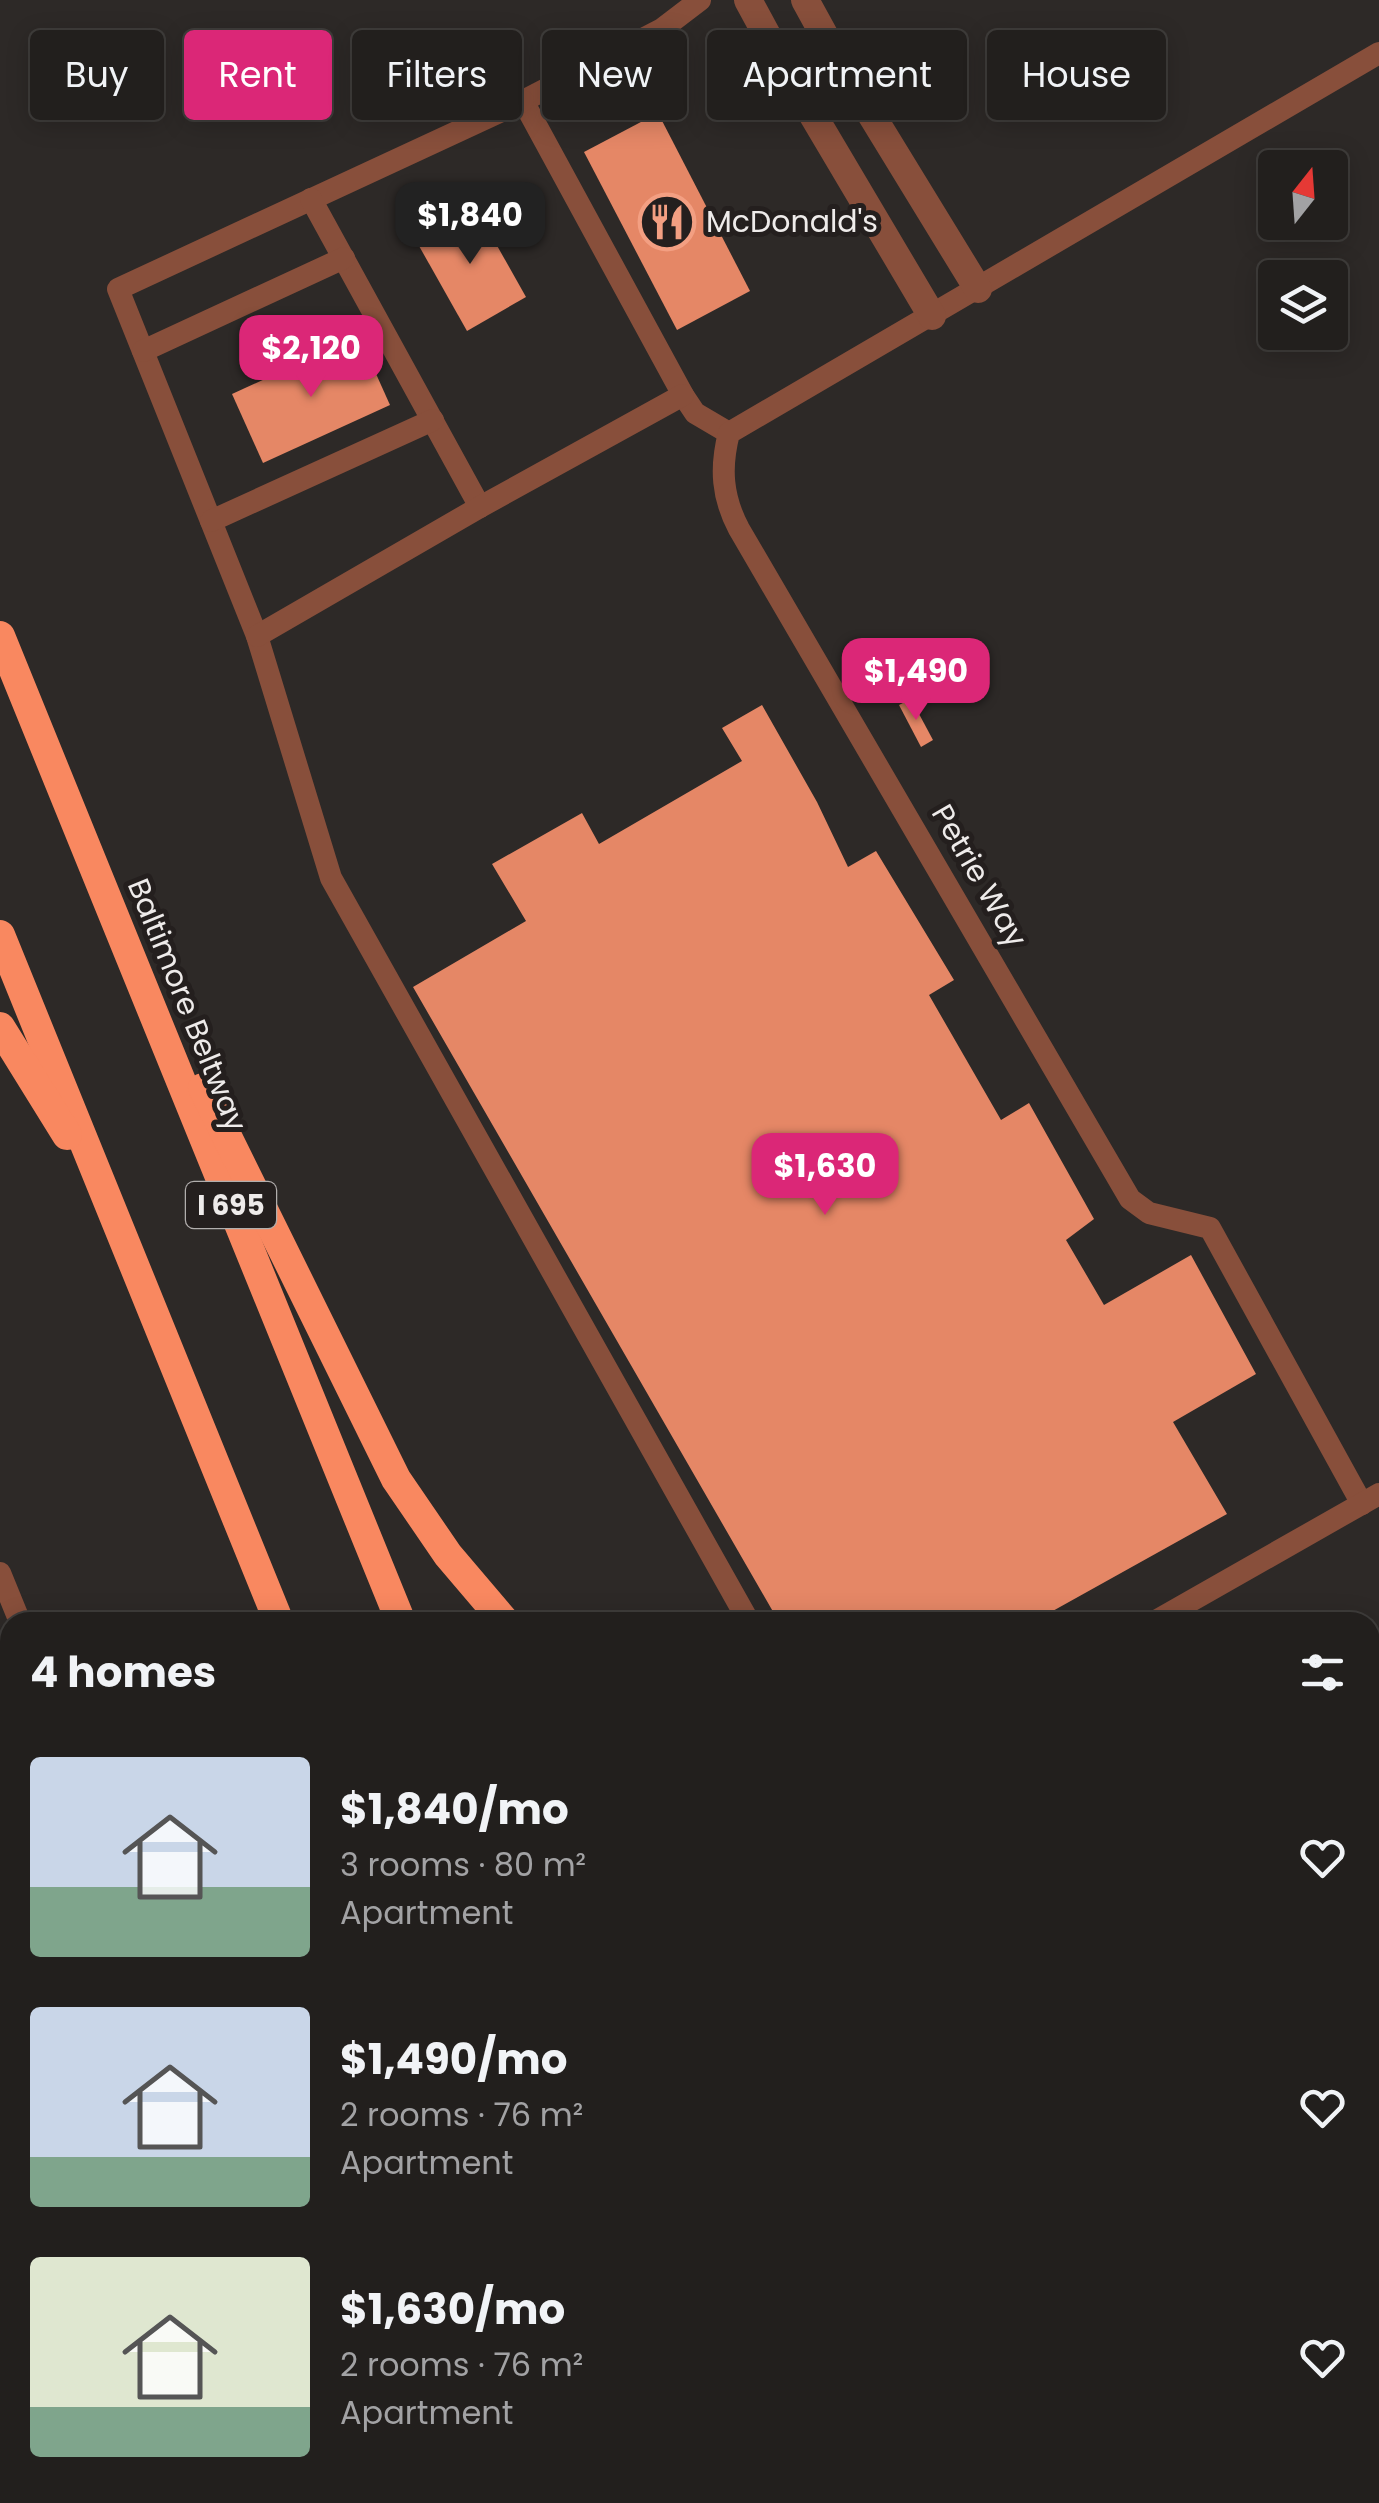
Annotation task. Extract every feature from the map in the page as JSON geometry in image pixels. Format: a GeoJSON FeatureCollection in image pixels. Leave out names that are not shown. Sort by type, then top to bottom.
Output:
{"type":"FeatureCollection","features":[{"type":"Feature","properties":{"kind":"highway","name":"Baltimore Beltway"},"geometry":{"type":"LineString","coordinates":[[0,636],[398,1612]]}},
{"type":"Feature","properties":{"kind":"highway"},"geometry":{"type":"LineString","coordinates":[[94,868],[396,1479],[448,1554],[497,1612]]}},
{"type":"Feature","properties":{"kind":"highway"},"geometry":{"type":"LineString","coordinates":[[0,935],[275,1612]]}},
{"type":"Feature","properties":{"kind":"highway"},"geometry":{"type":"LineString","coordinates":[[0,1027],[114,1211]]}},
{"type":"Feature","properties":{"kind":"highway"},"geometry":{"type":"LineString","coordinates":[[210,1454],[254,1612]]}},
{"type":"Feature","properties":{"kind":"street"},"geometry":{"type":"LineString","coordinates":[[748,0],[932,316]]}},
{"type":"Feature","properties":{"kind":"street"},"geometry":{"type":"LineString","coordinates":[[805,0],[978,289]]}},
{"type":"Feature","properties":{"kind":"lane"},"geometry":{"type":"LineString","coordinates":[[700,0],[662,29],[523,101],[118,289],[257,636],[331,878],[743,1612]]}},
{"type":"Feature","properties":{"kind":"lane"},"geometry":{"type":"LineString","coordinates":[[523,101],[683,396],[695,414],[728,433],[1379,53]]}},
{"type":"Feature","properties":{"kind":"lane"},"geometry":{"type":"LineString","coordinates":[[311,199],[480,507]]}},
{"type":"Feature","properties":{"kind":"lane"},"geometry":{"type":"LineString","coordinates":[[143,351],[344,258]]}},
{"type":"Feature","properties":{"kind":"lane"},"geometry":{"type":"LineString","coordinates":[[257,636],[683,396]]}},
{"type":"Feature","properties":{"kind":"lane"},"geometry":{"type":"LineString","coordinates":[[211,521],[433,420]]}},
{"type":"Feature","properties":{"kind":"lane","name":"Petrie Way"},"geometry":{"type":"LineString","coordinates":[[728,433],[721,462],[730,511],[1130,1199],[1149,1213],[1210,1228],[1370,1499]]}},
{"type":"Feature","properties":{"kind":"lane"},"geometry":{"type":"LineString","coordinates":[[1172,1612],[1370,1499]]}},
{"type":"Feature","properties":{"kind":"lane"},"geometry":{"type":"LineString","coordinates":[[0,1573],[16,1612]]}},
{"type":"Feature","properties":{"kind":"building","name":"McDonald's"},"geometry":{"type":"Polygon","coordinates":[[[645,120],[662,120],[750,291],[677,330],[584,152],[645,120]]]}},
{"type":"Feature","properties":{"kind":"building"},"geometry":{"type":"Polygon","coordinates":[[[473,203],[526,297],[467,331],[414,237],[473,203]]]}},
{"type":"Feature","properties":{"kind":"building"},"geometry":{"type":"Polygon","coordinates":[[[359,336],[390,405],[263,463],[232,394],[359,336]]]}},
{"type":"Feature","properties":{"kind":"building"},"geometry":{"type":"Polygon","coordinates":[[[911,699],[933,740],[921,747],[899,705],[911,699]]]}},
{"type":"Feature","properties":{"kind":"building"},"geometry":{"type":"Polygon","coordinates":[[[762,705],[817,802],[848,867],[876,851],[954,980],[929,995],[1001,1120],[1029,1103],[1094,1219],[1066,1240],[1104,1305],[1191,1255],[1256,1374],[1173,1422],[1227,1514],[1051,1612],[773,1612],[413,987],[526,921],[492,864],[582,813],[599,844],[742,761],[722,728],[762,705]]]}},
{"type":"Feature","properties":{"kind":"place","name":"McDonald's"},"geometry":{"type":"Point","coordinates":[667,222]}}]}
